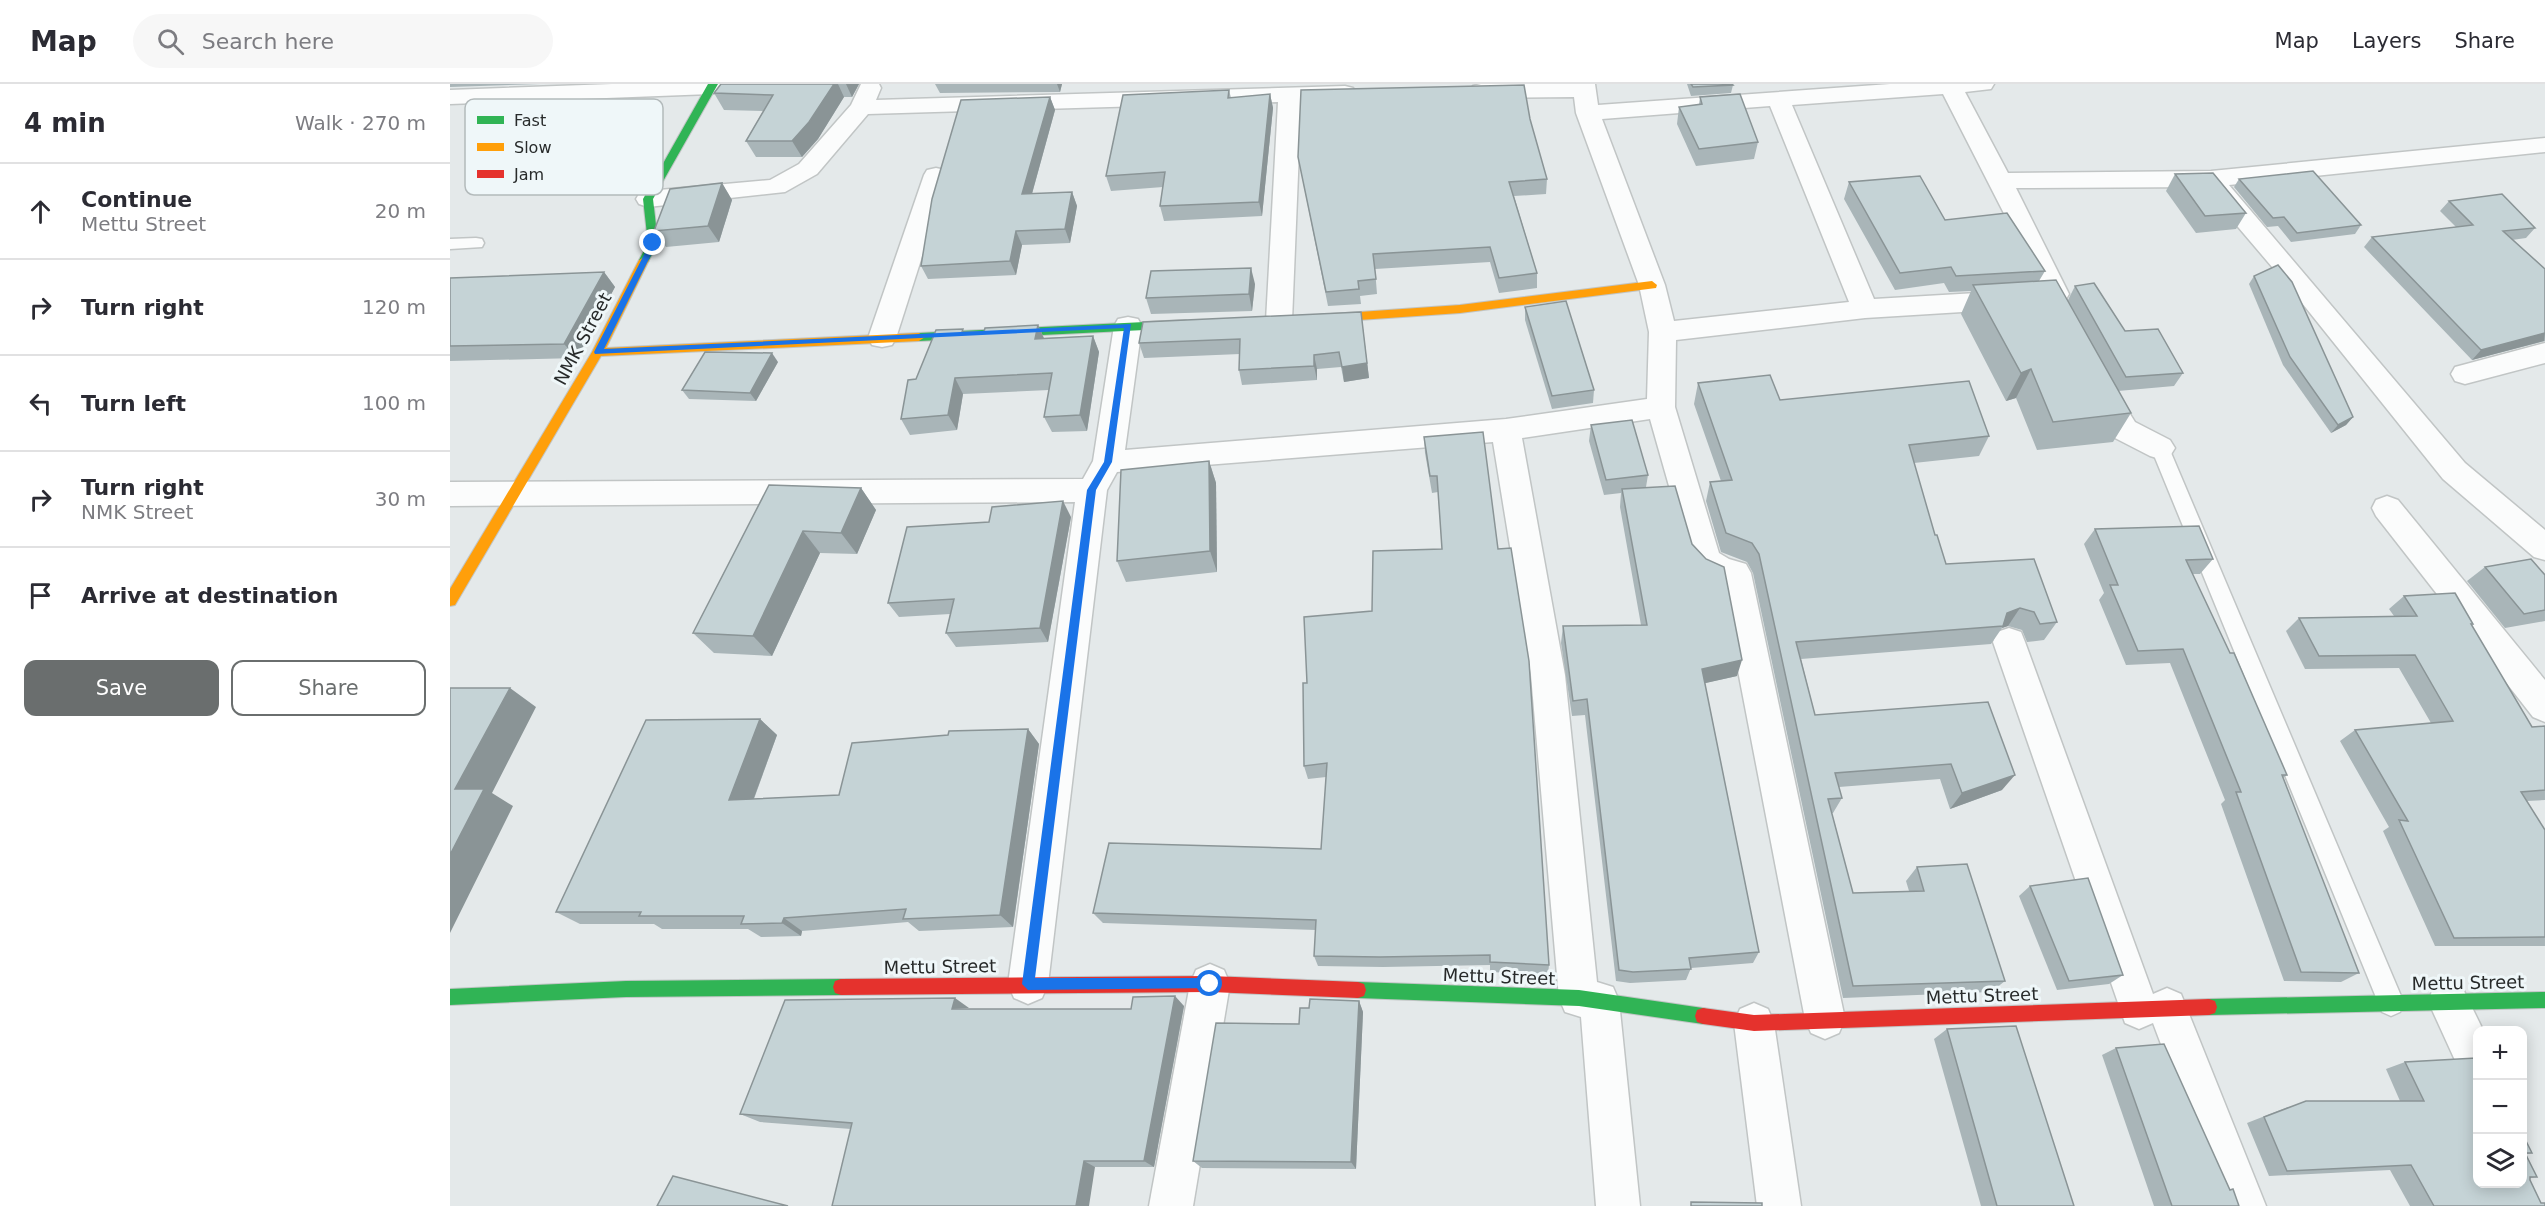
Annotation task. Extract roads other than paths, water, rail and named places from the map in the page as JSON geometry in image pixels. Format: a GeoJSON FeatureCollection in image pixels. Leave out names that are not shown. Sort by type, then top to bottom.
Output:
{"type":"FeatureCollection","features":[{"type":"Feature","properties":{"kind":"street"},"geometry":{"type":"LineString","coordinates":[[648,199],[776,187],[808,170],[861,107],[872,84]]}},
{"type":"Feature","properties":{"kind":"street"},"geometry":{"type":"LineString","coordinates":[[1455,92],[1778,98],[1983,84]]}},
{"type":"Feature","properties":{"kind":"street"},"geometry":{"type":"LineString","coordinates":[[450,97],[712,86]]}},
{"type":"Feature","properties":{"kind":"street"},"geometry":{"type":"LineString","coordinates":[[663,173],[712,86]]}},
{"type":"Feature","properties":{"kind":"street"},"geometry":{"type":"LineString","coordinates":[[1663,332],[1865,309],[2040,298],[2057,312],[2056,294],[2052,282],[1951,87]]}},
{"type":"Feature","properties":{"kind":"street"},"geometry":{"type":"LineString","coordinates":[[861,107],[1361,93]]}},
{"type":"Feature","properties":{"kind":"street"},"geometry":{"type":"LineString","coordinates":[[1290,94],[1285,321],[1460,309],[1652,285]]}},
{"type":"Feature","properties":{"kind":"street"},"geometry":{"type":"LineString","coordinates":[[1585,96],[1652,285],[1663,332],[1661,407],[1706,560],[1719,569],[1735,573],[1824,1019]]}},
{"type":"Feature","properties":{"kind":"street"},"geometry":{"type":"LineString","coordinates":[[1778,98],[1865,309]]}},
{"type":"Feature","properties":{"kind":"street"},"geometry":{"type":"LineString","coordinates":[[2000,181],[2211,179],[2545,145]]}},
{"type":"Feature","properties":{"kind":"street"},"geometry":{"type":"LineString","coordinates":[[882,338],[936,175]]}},
{"type":"Feature","properties":{"kind":"street"},"geometry":{"type":"LineString","coordinates":[[2211,179],[2454,471],[2545,548]]}},
{"type":"Feature","properties":{"kind":"street"},"geometry":{"type":"LineString","coordinates":[[648,199],[650,195]]}},
{"type":"Feature","properties":{"kind":"street","name":"NMK Street"},"geometry":{"type":"LineString","coordinates":[[450,601],[517,492],[598,352],[653,243],[648,199]]}},
{"type":"Feature","properties":{"kind":"street"},"geometry":{"type":"LineString","coordinates":[[598,352],[1198,323]]}},
{"type":"Feature","properties":{"kind":"street"},"geometry":{"type":"LineString","coordinates":[[1028,984],[1100,476],[1128,326]]}},
{"type":"Feature","properties":{"kind":"street"},"geometry":{"type":"LineString","coordinates":[[2465,374],[2545,353]]}},
{"type":"Feature","properties":{"kind":"street"},"geometry":{"type":"LineString","coordinates":[[2086,363],[2125,430],[2160,448]]}},
{"type":"Feature","properties":{"kind":"street"},"geometry":{"type":"LineString","coordinates":[[450,494],[1100,476],[1506,430],[1661,407]]}},
{"type":"Feature","properties":{"kind":"street"},"geometry":{"type":"LineString","coordinates":[[1506,430],[1548,675],[1589,1000],[1618,1206]]}},
{"type":"Feature","properties":{"kind":"street"},"geometry":{"type":"LineString","coordinates":[[2386,508],[2545,707]]}},
{"type":"Feature","properties":{"kind":"street"},"geometry":{"type":"LineString","coordinates":[[2009,642],[2153,1008],[2244,1206]]}},
{"type":"Feature","properties":{"kind":"street"},"geometry":{"type":"LineString","coordinates":[[1171,1206],[1210,984]]}},
{"type":"Feature","properties":{"kind":"street","name":"Mettu Street"},"geometry":{"type":"LineString","coordinates":[[450,997],[626,989],[1210,984],[1589,1000],[1754,1023],[2153,1008],[2545,1000]]}},
{"type":"Feature","properties":{"kind":"street"},"geometry":{"type":"LineString","coordinates":[[2448,1001],[2473,1055]]}},
{"type":"Feature","properties":{"kind":"street"},"geometry":{"type":"LineString","coordinates":[[1754,1023],[1779,1206]]}},
{"type":"Feature","properties":{"kind":"lane"},"geometry":{"type":"LineString","coordinates":[[450,244],[476,243]]}},
{"type":"Feature","properties":{"kind":"lane"},"geometry":{"type":"LineString","coordinates":[[2160,448],[2391,1003]]}}]}
